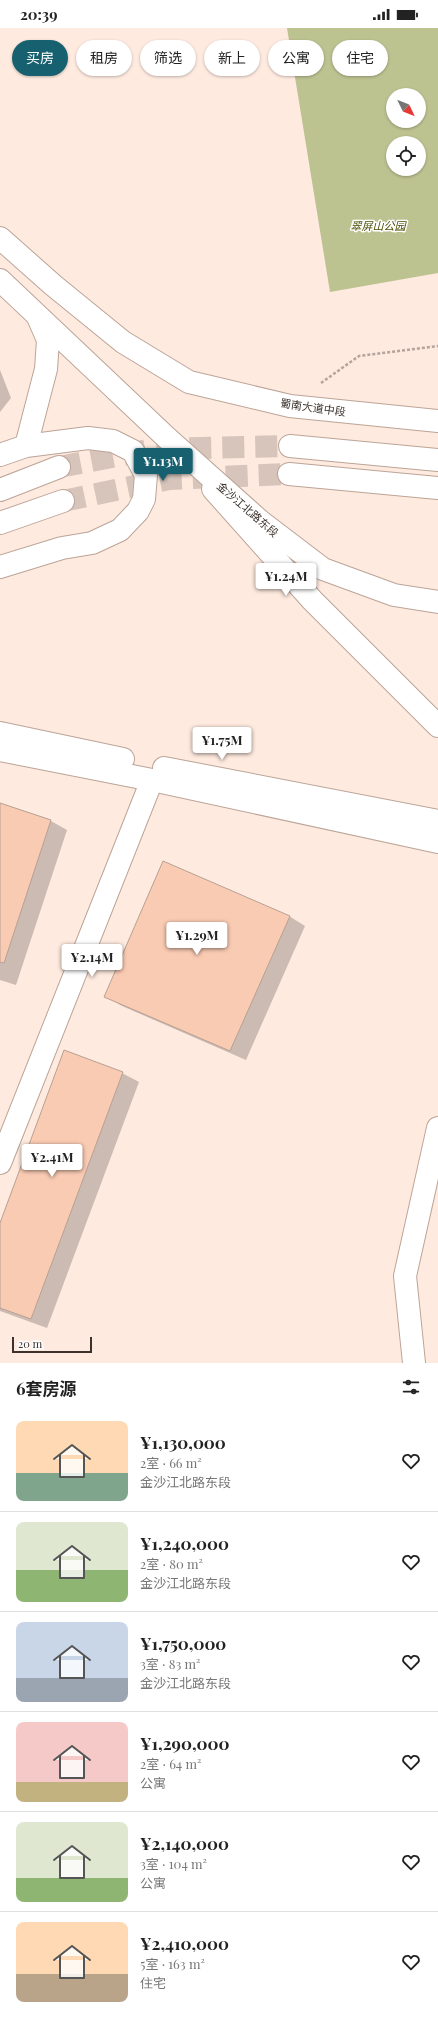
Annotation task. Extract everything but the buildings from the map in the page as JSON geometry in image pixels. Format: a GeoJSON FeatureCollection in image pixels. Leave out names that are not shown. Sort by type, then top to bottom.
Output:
{"type":"FeatureCollection","features":[{"type":"Feature","properties":{"kind":"main road","name":"蜀南大道中段"},"geometry":{"type":"LineString","coordinates":[[0,238],[53,285],[123,342],[189,382],[290,406],[438,422]]}},
{"type":"Feature","properties":{"kind":"main road","name":"金沙江北路东段"},"geometry":{"type":"LineString","coordinates":[[0,280],[167,438],[260,521],[323,569],[394,595],[438,602]]}},
{"type":"Feature","properties":{"kind":"main road"},"geometry":{"type":"LineString","coordinates":[[26,446],[46,369],[48,340],[38,317]]}},
{"type":"Feature","properties":{"kind":"main road"},"geometry":{"type":"LineString","coordinates":[[0,455],[26,446],[88,438],[113,441],[133,451],[146,476],[144,499],[138,511],[120,530],[92,543],[62,548],[0,567]]}},
{"type":"Feature","properties":{"kind":"main road"},"geometry":{"type":"LineString","coordinates":[[167,438],[312,600],[438,726]]}},
{"type":"Feature","properties":{"kind":"main road"},"geometry":{"type":"LineString","coordinates":[[290,446],[438,460]]}},
{"type":"Feature","properties":{"kind":"main road"},"geometry":{"type":"LineString","coordinates":[[0,490],[59,468]]}},
{"type":"Feature","properties":{"kind":"main road"},"geometry":{"type":"LineString","coordinates":[[290,474],[438,488]]}},
{"type":"Feature","properties":{"kind":"main road"},"geometry":{"type":"LineString","coordinates":[[0,523],[63,501]]}},
{"type":"Feature","properties":{"kind":"main road"},"geometry":{"type":"LineString","coordinates":[[0,733],[140,763],[438,821]]}},
{"type":"Feature","properties":{"kind":"main road"},"geometry":{"type":"LineString","coordinates":[[0,750],[152,780],[438,842]]}},
{"type":"Feature","properties":{"kind":"main road"},"geometry":{"type":"LineString","coordinates":[[0,1163],[152,780]]}},
{"type":"Feature","properties":{"kind":"main road"},"geometry":{"type":"LineString","coordinates":[[414,1363],[405,1276],[438,1128]]}},
{"type":"Feature","properties":{"kind":"path"},"geometry":{"type":"LineString","coordinates":[[290,406],[359,356],[438,346]]}},
{"type":"Feature","properties":{"kind":"green space","name":"翠屏山公园"},"geometry":{"type":"Polygon","coordinates":[[[287,28],[438,28],[438,273],[330,292],[295,76],[324,76],[324,40],[289,40],[287,28]]]}},
{"type":"Feature","properties":{"kind":"tunnel"},"geometry":{"type":"LineString","coordinates":[[59,467],[154,449],[290,446]]}},
{"type":"Feature","properties":{"kind":"tunnel"},"geometry":{"type":"LineString","coordinates":[[63,501],[169,479],[289,474]]}}]}
